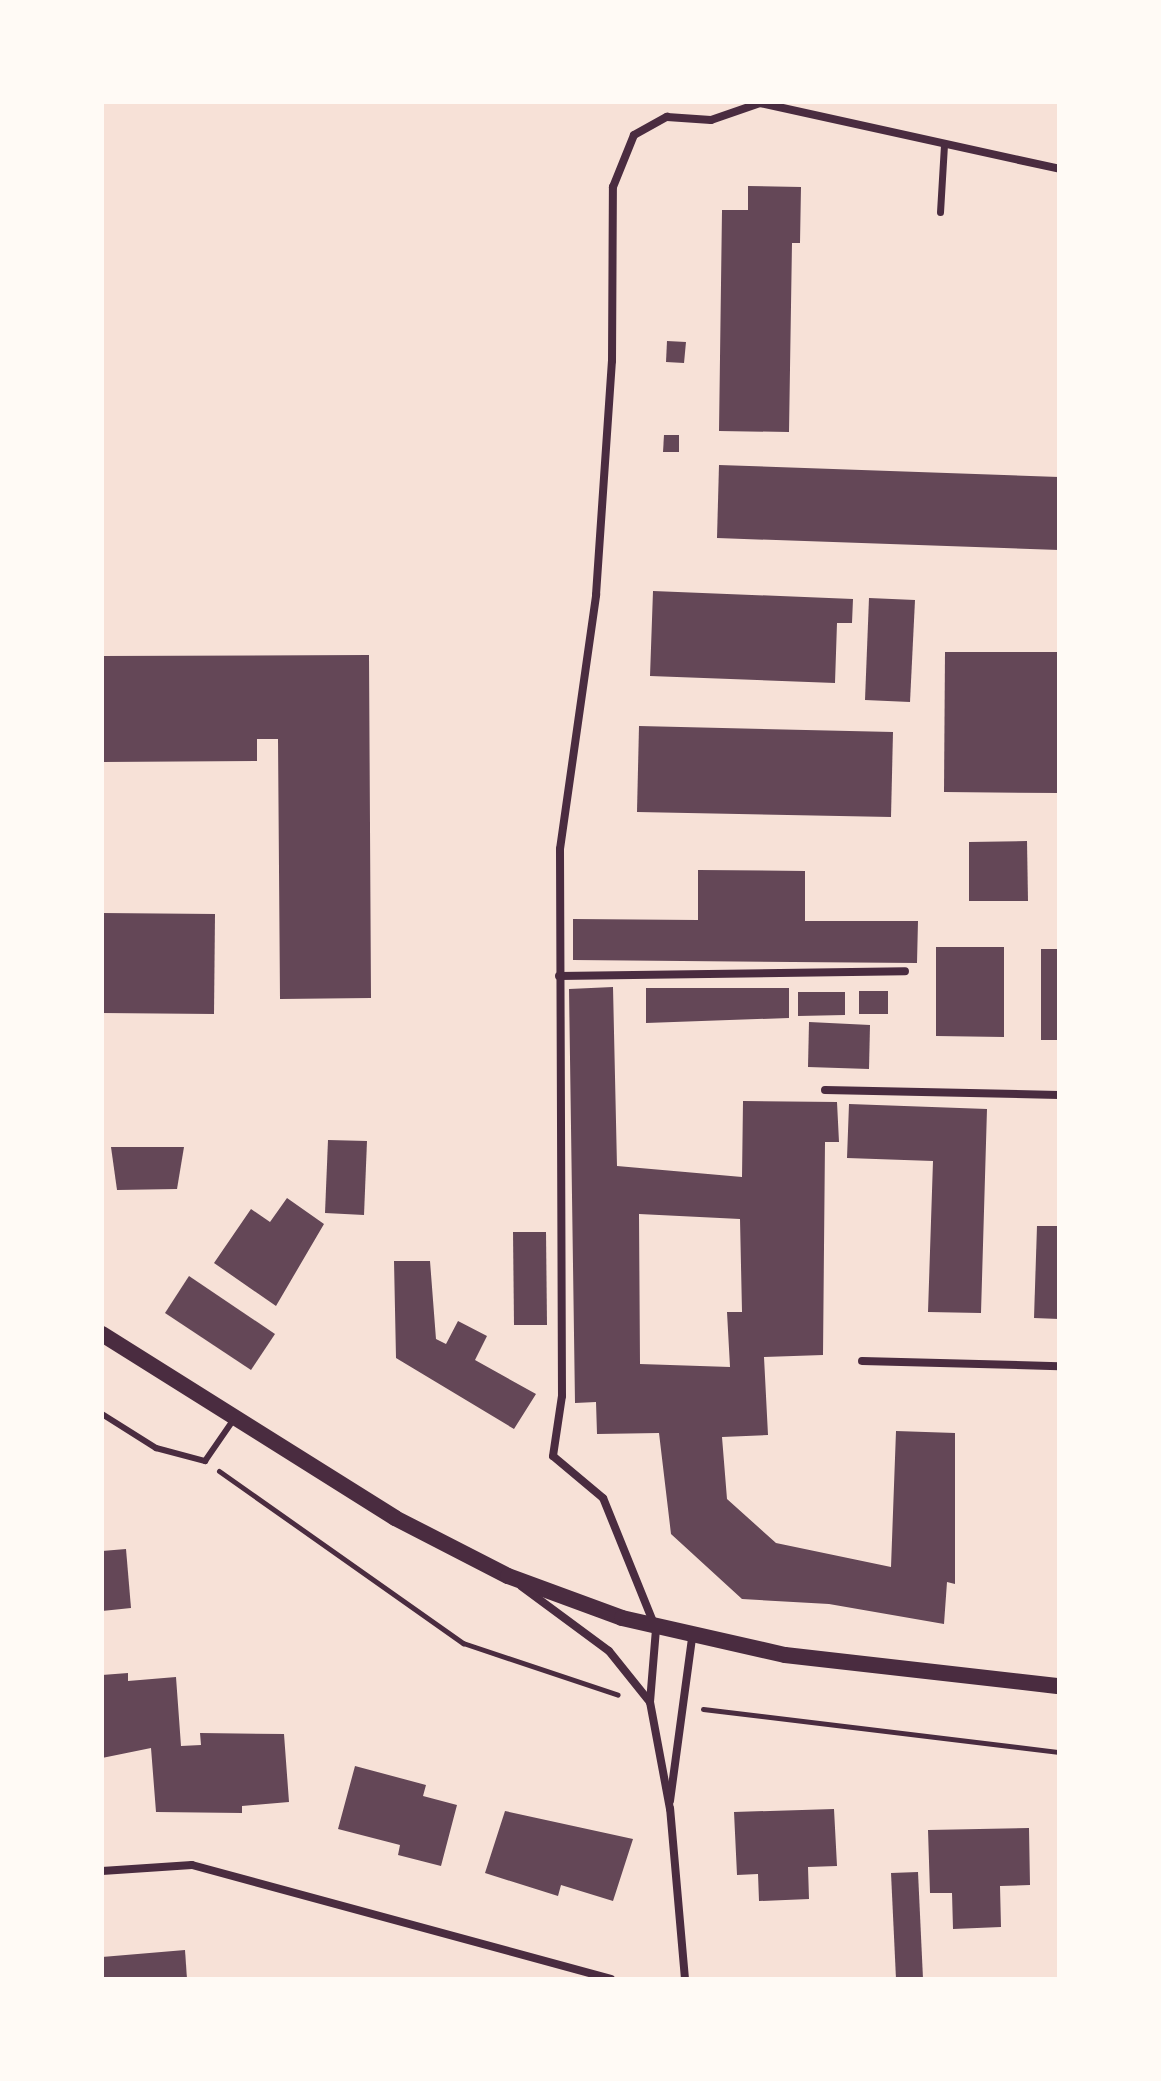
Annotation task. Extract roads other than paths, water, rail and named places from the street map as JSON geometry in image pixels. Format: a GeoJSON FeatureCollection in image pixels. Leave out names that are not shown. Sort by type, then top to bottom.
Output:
{"type":"FeatureCollection","features":[{"type":"Feature","properties":{"kind":"main road"},"geometry":{"type":"LineString","coordinates":[[102,1334],[234,1419],[508,1576],[656,1629],[692,1638],[1059,1686]]}},
{"type":"Feature","properties":{"kind":"street"},"geometry":{"type":"LineString","coordinates":[[685,1979],[670,1809],[650,1702],[656,1629],[603,1498],[553,1456],[562,1396],[560,849],[596,595],[610,392],[613,187],[634,135],[667,117],[711,120],[760,103],[1059,169]]}},
{"type":"Feature","properties":{"kind":"street"},"geometry":{"type":"LineString","coordinates":[[940,212],[944,144]]}},
{"type":"Feature","properties":{"kind":"street"},"geometry":{"type":"LineString","coordinates":[[559,976],[905,971]]}},
{"type":"Feature","properties":{"kind":"street"},"geometry":{"type":"LineString","coordinates":[[825,1090],[1059,1095]]}},
{"type":"Feature","properties":{"kind":"street"},"geometry":{"type":"LineString","coordinates":[[862,1361],[1059,1366]]}},
{"type":"Feature","properties":{"kind":"street"},"geometry":{"type":"LineString","coordinates":[[508,1576],[609,1651],[650,1702]]}},
{"type":"Feature","properties":{"kind":"street"},"geometry":{"type":"LineString","coordinates":[[670,1809],[692,1638]]}},
{"type":"Feature","properties":{"kind":"street"},"geometry":{"type":"LineString","coordinates":[[102,1871],[192,1865],[611,1979]]}},
{"type":"Feature","properties":{"kind":"lane"},"geometry":{"type":"LineString","coordinates":[[102,1414],[156,1448],[205,1461],[234,1419]]}}]}
